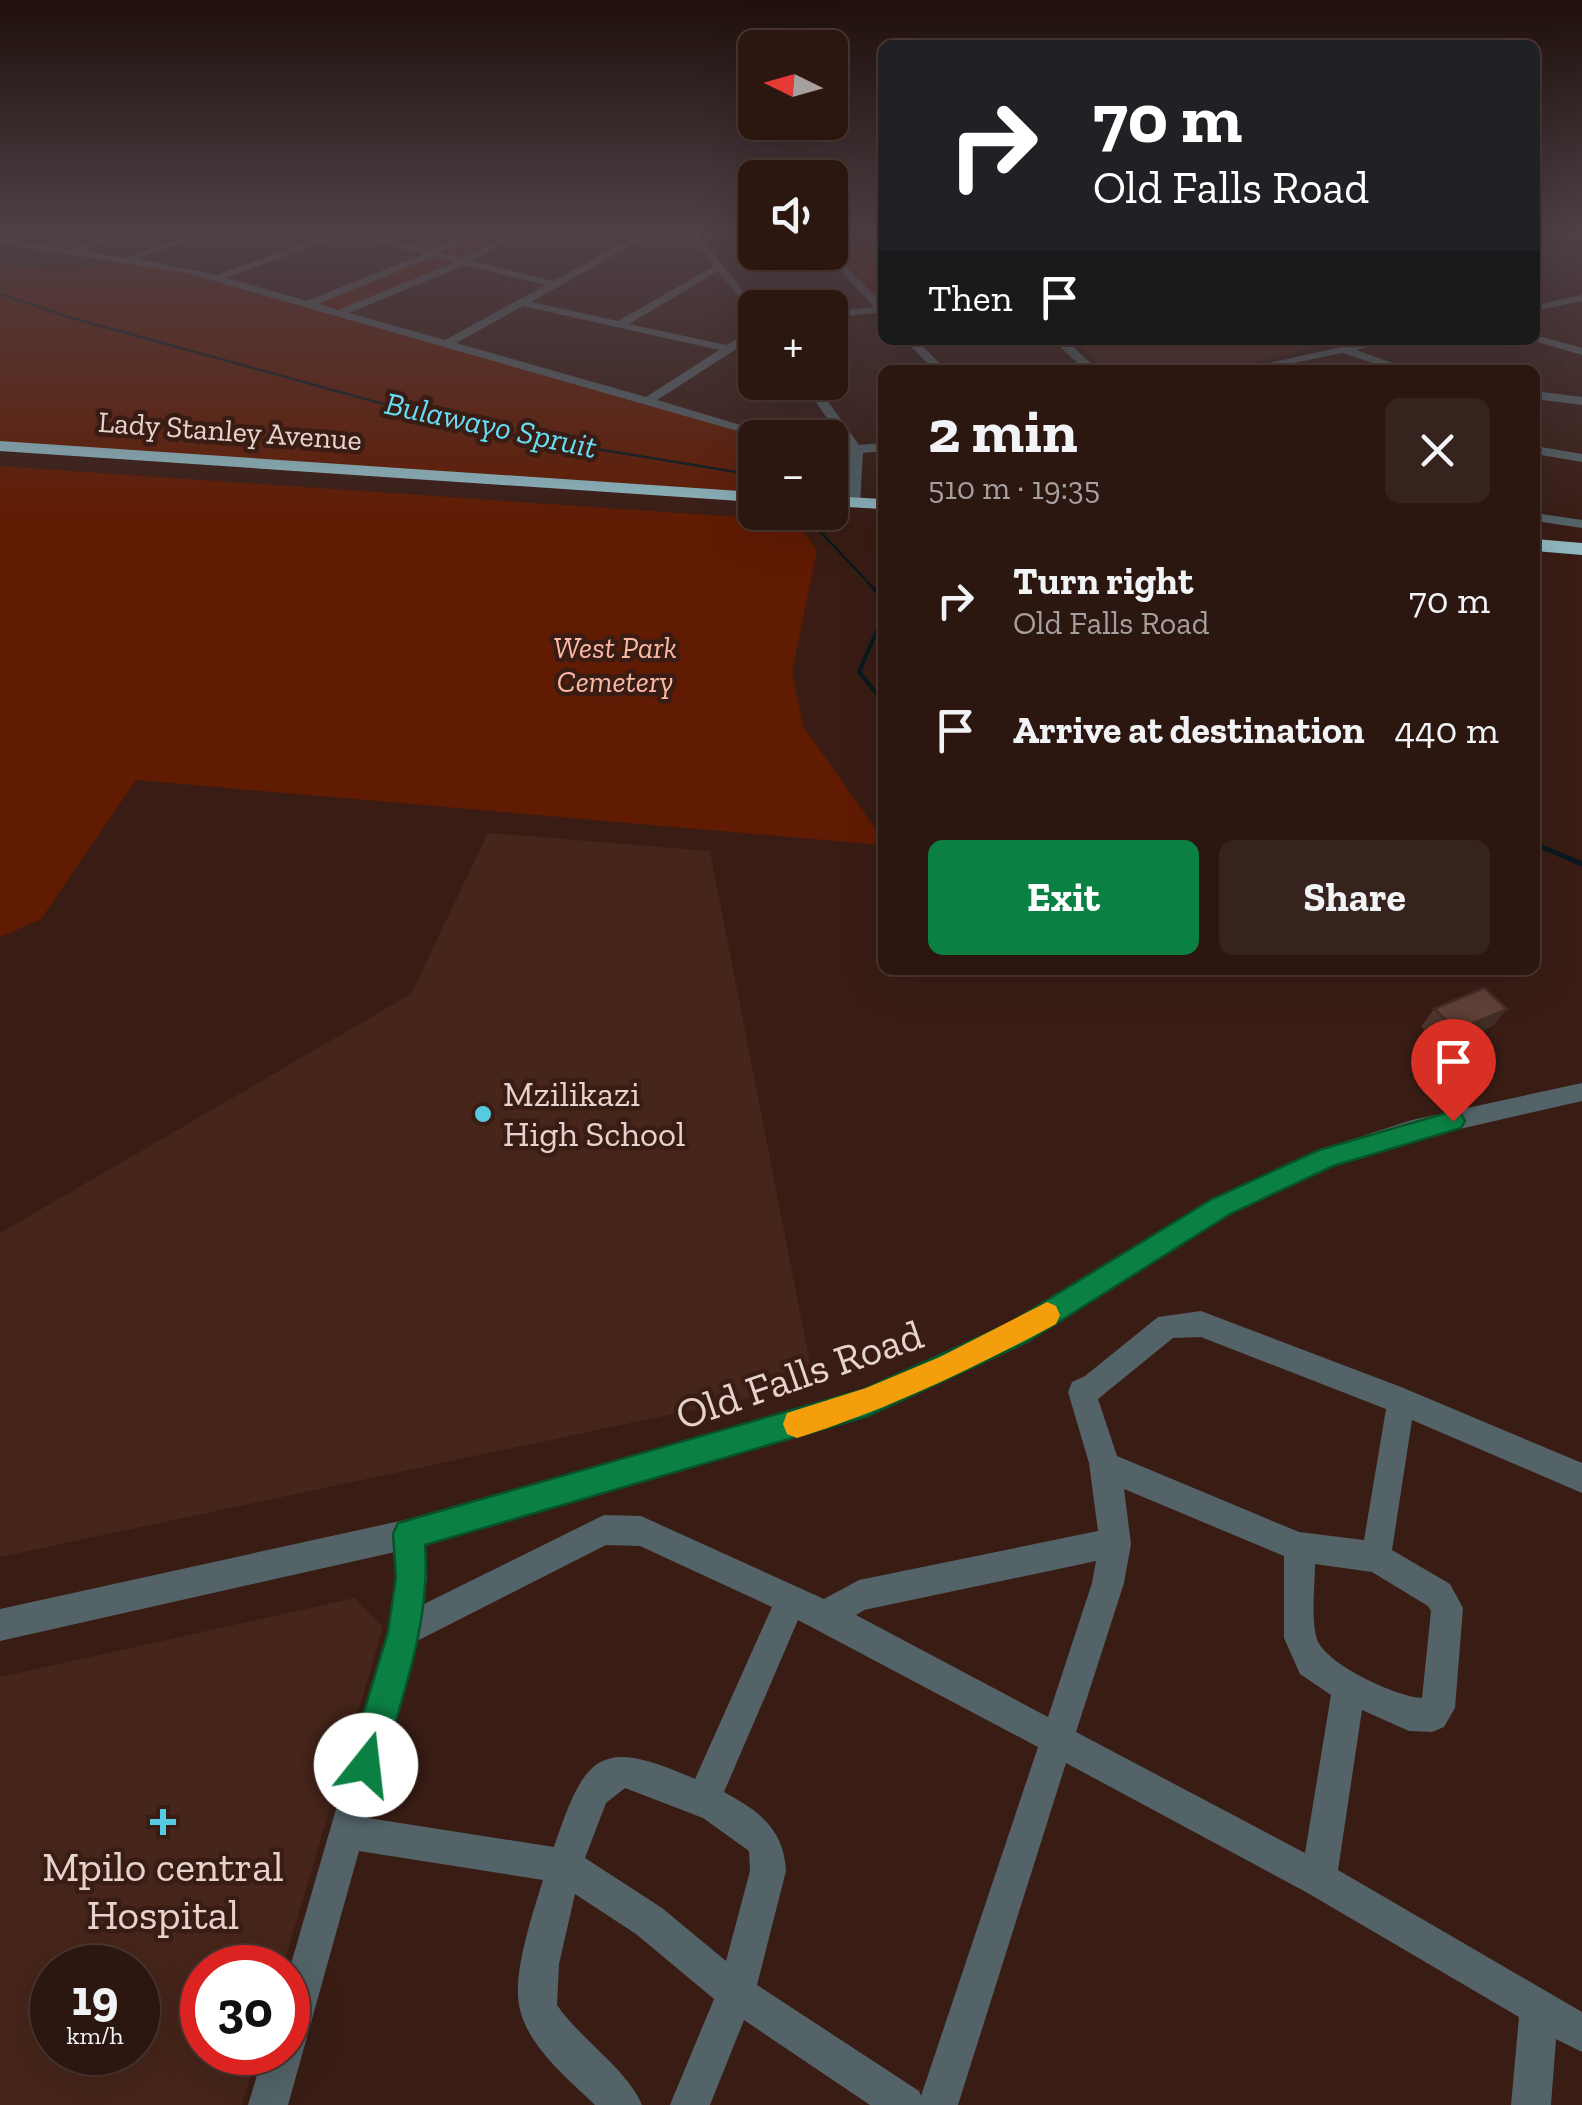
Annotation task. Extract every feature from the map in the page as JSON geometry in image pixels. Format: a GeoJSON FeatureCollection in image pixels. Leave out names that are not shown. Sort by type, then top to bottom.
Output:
{"type":"FeatureCollection","features":[{"type":"Feature","properties":{"kind":"highway","name":"Lady Stanley Avenue"},"geometry":{"type":"LineString","coordinates":[[0,446],[738,495]]}},
{"type":"Feature","properties":{"kind":"highway"},"geometry":{"type":"LineString","coordinates":[[848,502],[878,504]]}},
{"type":"Feature","properties":{"kind":"highway"},"geometry":{"type":"LineString","coordinates":[[1540,545],[1577,548]]}},
{"type":"Feature","properties":{"kind":"street"},"geometry":{"type":"LineString","coordinates":[[405,330],[738,426]]}},
{"type":"Feature","properties":{"kind":"street"},"geometry":{"type":"LineString","coordinates":[[447,342],[468,330]]}},
{"type":"Feature","properties":{"kind":"street"},"geometry":{"type":"LineString","coordinates":[[646,330],[727,350]]}},
{"type":"Feature","properties":{"kind":"street"},"geometry":{"type":"LineString","coordinates":[[1540,339],[1582,352]]}},
{"type":"Feature","properties":{"kind":"street"},"geometry":{"type":"LineString","coordinates":[[649,400],[738,343]]}},
{"type":"Feature","properties":{"kind":"street"},"geometry":{"type":"LineString","coordinates":[[917,345],[935,365]]}},
{"type":"Feature","properties":{"kind":"street"},"geometry":{"type":"LineString","coordinates":[[1064,345],[1086,365]]}},
{"type":"Feature","properties":{"kind":"street"},"geometry":{"type":"LineString","coordinates":[[1335,345],[1391,365]]}},
{"type":"Feature","properties":{"kind":"street"},"geometry":{"type":"LineString","coordinates":[[1268,365],[1366,345]]}},
{"type":"Feature","properties":{"kind":"street"},"geometry":{"type":"LineString","coordinates":[[1540,396],[1582,401]]}},
{"type":"Feature","properties":{"kind":"street"},"geometry":{"type":"LineString","coordinates":[[821,400],[858,452],[855,502]]}},
{"type":"Feature","properties":{"kind":"street"},"geometry":{"type":"LineString","coordinates":[[848,452],[878,449]]}},
{"type":"Feature","properties":{"kind":"street"},"geometry":{"type":"LineString","coordinates":[[1540,451],[1582,458]]}},
{"type":"Feature","properties":{"kind":"street"},"geometry":{"type":"LineString","coordinates":[[1540,518],[1582,524]]}},
{"type":"Feature","properties":{"kind":"street","name":"Old Falls Road"},"geometry":{"type":"LineString","coordinates":[[0,1625],[409,1534],[868,1402],[1018,1333],[1221,1206],[1328,1157],[1412,1130],[1582,1092]]}},
{"type":"Feature","properties":{"kind":"street"},"geometry":{"type":"LineString","coordinates":[[938,2105],[1097,1624],[1116,1544],[1107,1467],[1082,1392],[1095,1386],[1159,1333],[1179,1322],[1201,1324],[1401,1400],[1582,1478]]}},
{"type":"Feature","properties":{"kind":"street"},"geometry":{"type":"LineString","coordinates":[[1376,1557],[1401,1400]]}},
{"type":"Feature","properties":{"kind":"street"},"geometry":{"type":"LineString","coordinates":[[1107,1467],[1299,1547],[1376,1557],[1428,1586],[1444,1602],[1446,1619],[1438,1708],[1424,1717],[1409,1714],[1321,1671],[1304,1652],[1300,1638],[1299,1547]]}},
{"type":"Feature","properties":{"kind":"street"},"geometry":{"type":"LineString","coordinates":[[404,1632],[582,1540],[619,1527],[642,1531],[825,1616],[1319,1879],[1582,2034]]}},
{"type":"Feature","properties":{"kind":"street"},"geometry":{"type":"LineString","coordinates":[[310,1959],[404,1632],[412,1577],[409,1534]]}},
{"type":"Feature","properties":{"kind":"street"},"geometry":{"type":"LineString","coordinates":[[825,1616],[859,1596],[1078,1548],[1116,1544]]}},
{"type":"Feature","properties":{"kind":"street"},"geometry":{"type":"LineString","coordinates":[[704,1801],[791,1600]]}},
{"type":"Feature","properties":{"kind":"street"},"geometry":{"type":"LineString","coordinates":[[1319,1879],[1349,1687]]}},
{"type":"Feature","properties":{"kind":"street"},"geometry":{"type":"LineString","coordinates":[[622,2105],[545,2022],[538,2006],[538,1975],[565,1866],[591,1794],[612,1774],[637,1774],[704,1801],[758,1834],[768,1857],[768,1871],[736,1993],[690,2105]]}},
{"type":"Feature","properties":{"kind":"street"},"geometry":{"type":"LineString","coordinates":[[346,1832],[565,1866],[648,1921],[736,1993],[904,2105]]}},
{"type":"Feature","properties":{"kind":"street"},"geometry":{"type":"LineString","coordinates":[[1531,2105],[1539,2008]]}},
{"type":"Feature","properties":{"kind":"street"},"geometry":{"type":"LineString","coordinates":[[268,2105],[276,2075]]}},
{"type":"Feature","properties":{"kind":"shaded area"},"geometry":{"type":"Polygon","coordinates":[[[1078,345],[1323,345],[1245,365],[1100,365],[1078,345]]]}},
{"type":"Feature","properties":{"kind":"shaded area","name":"Mzilikazi High School"},"geometry":{"type":"Polygon","coordinates":[[[488,833],[710,851],[814,1384],[0,1557],[0,1233],[411,994],[488,833]]]}},
{"type":"Feature","properties":{"kind":"shaded area","name":"Mpilo central Hospital"},"geometry":{"type":"Polygon","coordinates":[[[355,1598],[383,1627],[289,1945],[180,1945],[180,2075],[251,2075],[242,2105],[0,2105],[0,1677],[355,1598]]]}},
{"type":"Feature","properties":{"kind":"green space"},"geometry":{"type":"Polygon","coordinates":[[[0,330],[392,330],[738,429],[738,491],[0,442],[0,330]]]}},
{"type":"Feature","properties":{"kind":"green space","name":"West Park Cemetery"},"geometry":{"type":"Polygon","coordinates":[[[0,466],[738,517],[738,530],[802,530],[817,550],[792,672],[803,726],[878,832],[878,845],[136,780],[41,919],[0,937],[0,466]]]}},
{"type":"Feature","properties":{"kind":"building"},"geometry":{"type":"Polygon","coordinates":[[[1484,988],[1507,1009],[1457,1030],[1434,1009],[1484,988]]]}},
{"type":"Feature","properties":{"kind":"waterway","name":"Bulawayo Spruit"},"geometry":{"type":"LineString","coordinates":[[116,330],[474,429],[738,472]]}},
{"type":"Feature","properties":{"kind":"waterway","name":"Bulawayo Spruit"},"geometry":{"type":"LineString","coordinates":[[819,530],[876,591]]}},
{"type":"Feature","properties":{"kind":"waterway","name":"Bulawayo Spruit"},"geometry":{"type":"LineString","coordinates":[[874,589],[878,594]]}},
{"type":"Feature","properties":{"kind":"waterway","name":"Bulawayo Spruit"},"geometry":{"type":"LineString","coordinates":[[878,628],[859,672],[878,695]]}},
{"type":"Feature","properties":{"kind":"waterway","name":"Bulawayo Spruit"},"geometry":{"type":"LineString","coordinates":[[1540,846],[1582,864]]}},
{"type":"Feature","properties":{"kind":"slow traffic"},"geometry":{"type":"LineString","coordinates":[[797,1424],[868,1402],[1018,1333],[1047,1315]]}},
{"type":"Feature","properties":{"kind":"place","name":"Mzilikazi High School"},"geometry":{"type":"Point","coordinates":[483,1114]}},
{"type":"Feature","properties":{"kind":"place","name":"Mpilo central Hospital"},"geometry":{"type":"Point","coordinates":[163,1822]}},
{"type":"Feature","properties":{"kind":"route"},"geometry":{"type":"LineString","coordinates":[[366,1765],[404,1632],[412,1577],[409,1534],[868,1402],[1018,1333],[1145,1250],[1221,1206],[1328,1157],[1453,1121]]}}]}
